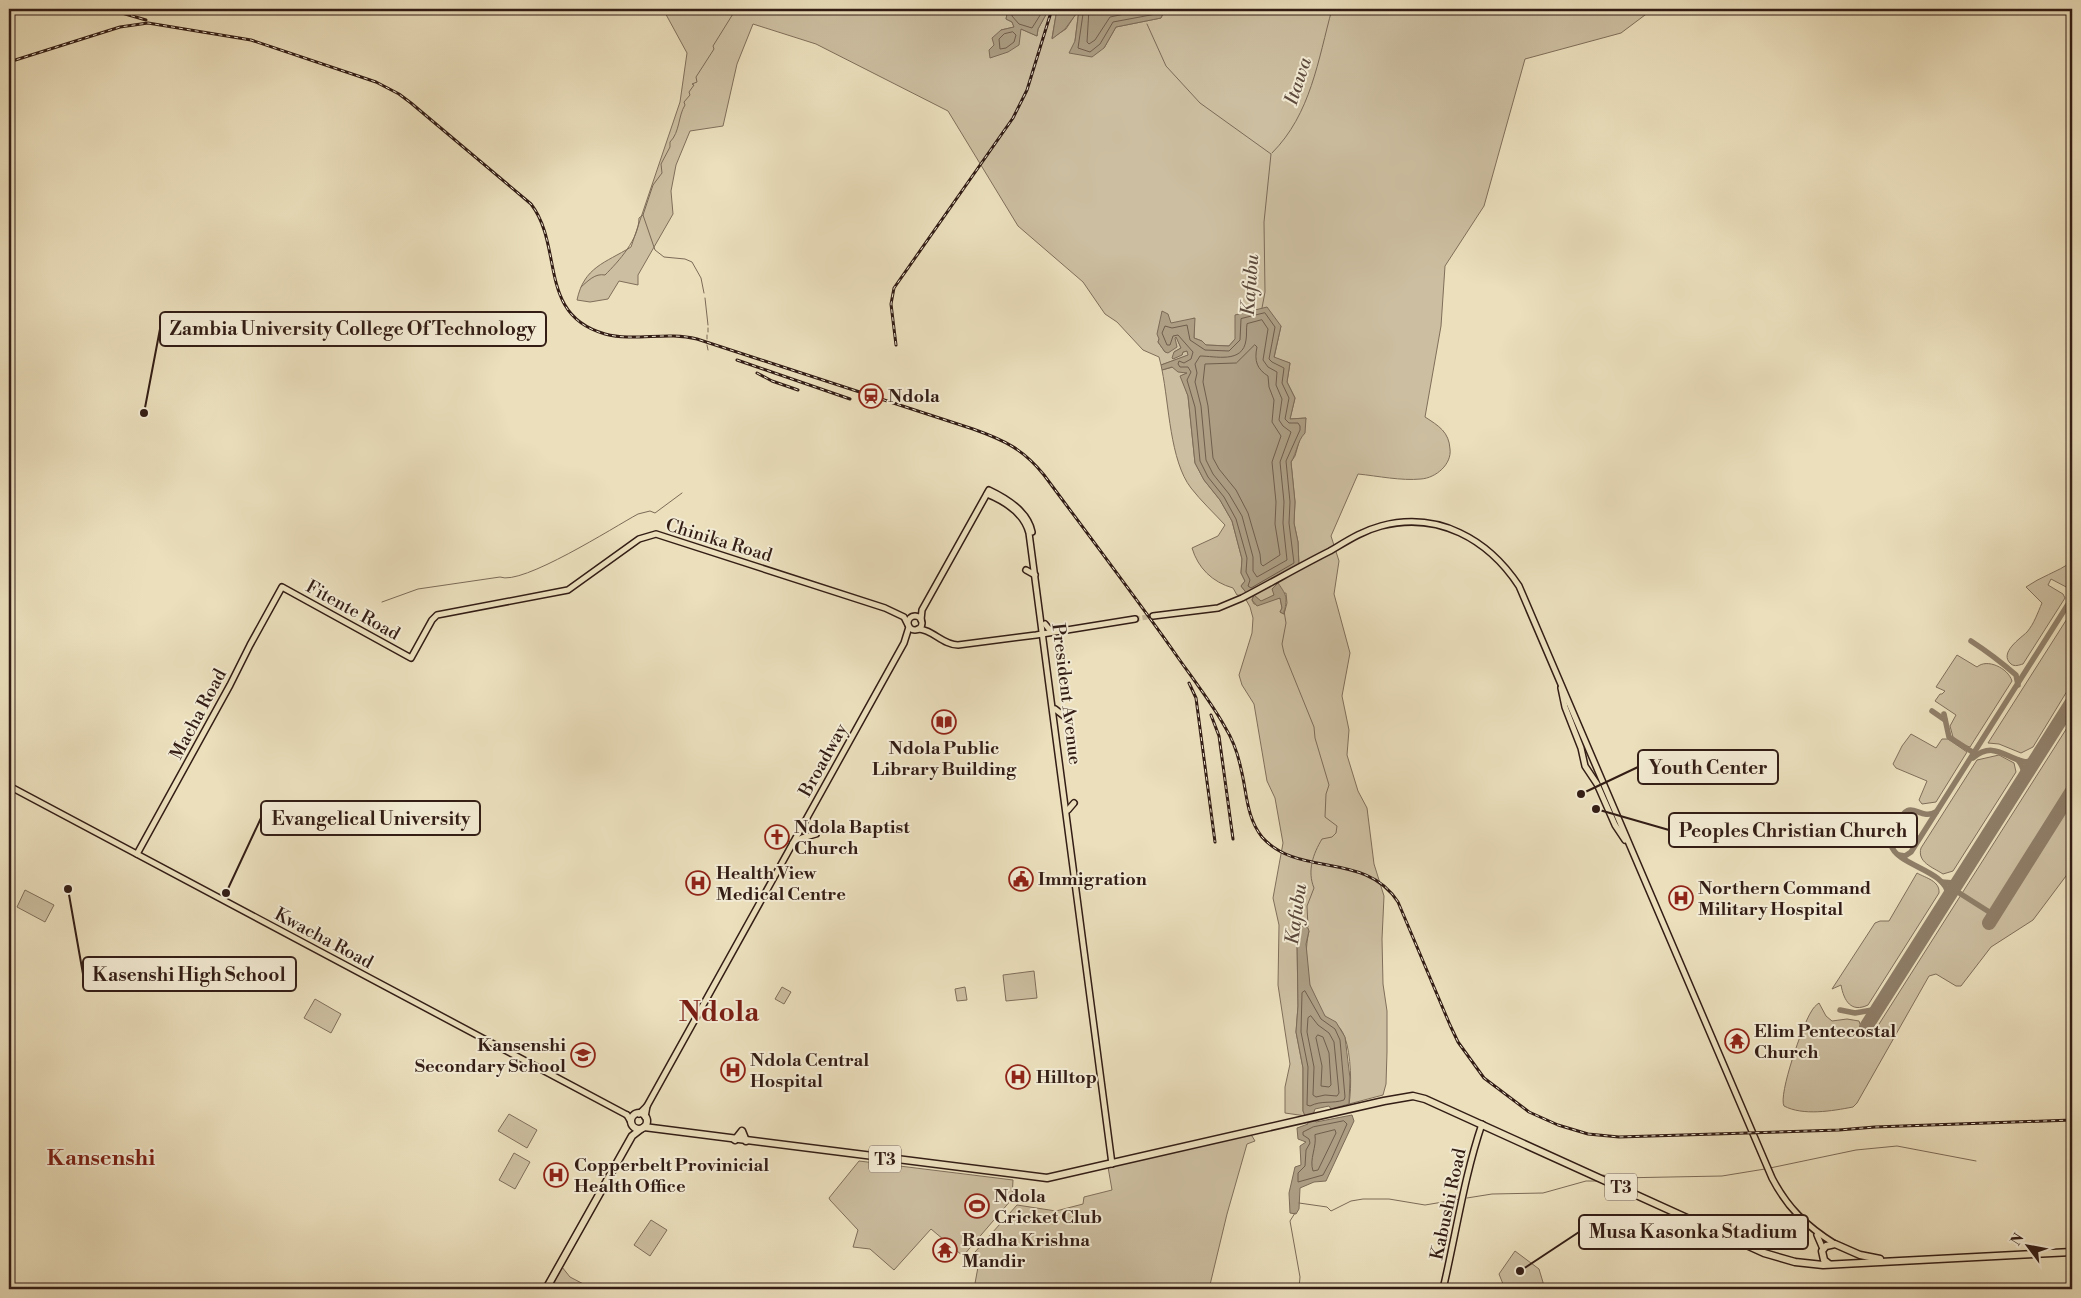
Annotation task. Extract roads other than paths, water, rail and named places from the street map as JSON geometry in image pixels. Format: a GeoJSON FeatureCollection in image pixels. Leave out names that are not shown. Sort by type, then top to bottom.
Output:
{"type":"FeatureCollection","features":[{"type":"Feature","properties":{"kind":"highway","name":"T3"},"geometry":{"type":"LineString","coordinates":[[642,1128],[657,1128],[735,1140],[1044,1178],[1413,1096],[1425,1099],[1482,1124],[1764,1253],[1788,1261],[1805,1264],[1829,1264],[2072,1252]]}},
{"type":"Feature","properties":{"kind":"highway"},"geometry":{"type":"LineString","coordinates":[[642,1116],[642,1128]]}},
{"type":"Feature","properties":{"kind":"highway"},"geometry":{"type":"LineString","coordinates":[[632,1136],[632,1117],[642,1116],[657,1128]]}},
{"type":"Feature","properties":{"kind":"highway"},"geometry":{"type":"LineString","coordinates":[[632,1124],[636,1128],[642,1128]]}},
{"type":"Feature","properties":{"kind":"highway"},"geometry":{"type":"LineString","coordinates":[[546,1289],[632,1136],[642,1128]]}},
{"type":"Feature","properties":{"kind":"highway","name":"T3"},"geometry":{"type":"LineString","coordinates":[[1834,1244],[1860,1255],[1894,1260]]}},
{"type":"Feature","properties":{"kind":"highway"},"geometry":{"type":"LineString","coordinates":[[1805,1264],[1816,1259],[1828,1245],[1834,1244]]}},
{"type":"Feature","properties":{"kind":"highway"},"geometry":{"type":"LineString","coordinates":[[1822,1250],[1823,1258],[1829,1264]]}},
{"type":"Feature","properties":{"kind":"highway"},"geometry":{"type":"LineString","coordinates":[[1859,1263],[1860,1255]]}},
{"type":"Feature","properties":{"kind":"main road","name":"President Avenue"},"geometry":{"type":"LineString","coordinates":[[922,610],[988,492],[1007,500],[1030,526],[1035,575],[1044,630]]}},
{"type":"Feature","properties":{"kind":"main road"},"geometry":{"type":"LineString","coordinates":[[1153,616],[1218,608],[1231,603],[1350,539],[1373,529],[1410,522],[1434,524],[1464,534],[1494,554],[1519,586],[1560,682],[1579,740],[1585,766],[1597,784],[1629,847],[1672,941],[1772,1178],[1792,1211],[1820,1238],[1822,1250]]}},
{"type":"Feature","properties":{"kind":"main road","name":"Chinika Road"},"geometry":{"type":"LineString","coordinates":[[411,658],[432,620],[437,615],[568,590],[639,539],[653,534],[673,538],[885,608],[904,617]]}},
{"type":"Feature","properties":{"kind":"main road","name":"President Avenue"},"geometry":{"type":"LineString","coordinates":[[1032,547],[1112,1164]]}},
{"type":"Feature","properties":{"kind":"main road"},"geometry":{"type":"LineString","coordinates":[[1033,560],[1026,568],[1035,575]]}},
{"type":"Feature","properties":{"kind":"main road","name":"Fitente Road"},"geometry":{"type":"LineString","coordinates":[[282,587],[411,658]]}},
{"type":"Feature","properties":{"kind":"main road","name":"Macha Road"},"geometry":{"type":"LineString","coordinates":[[136,854],[227,691],[282,587]]}},
{"type":"Feature","properties":{"kind":"main road"},"geometry":{"type":"LineString","coordinates":[[907,638],[908,621],[922,610]]}},
{"type":"Feature","properties":{"kind":"main road"},"geometry":{"type":"LineString","coordinates":[[907,638],[916,630],[921,621],[922,610]]}},
{"type":"Feature","properties":{"kind":"main road"},"geometry":{"type":"LineString","coordinates":[[1055,631],[1045,641],[1036,634],[956,642],[926,628],[921,621],[913,617],[904,617],[909,626],[916,630],[925,630],[955,645],[1036,634],[1048,629],[1055,631]]}},
{"type":"Feature","properties":{"kind":"main road"},"geometry":{"type":"LineString","coordinates":[[1044,630],[1055,631],[1135,618]]}},
{"type":"Feature","properties":{"kind":"main road","name":"Broadway"},"geometry":{"type":"LineString","coordinates":[[642,1116],[907,638]]}},
{"type":"Feature","properties":{"kind":"main road"},"geometry":{"type":"LineString","coordinates":[[1569,709],[1615,819]]}},
{"type":"Feature","properties":{"kind":"main road"},"geometry":{"type":"LineString","coordinates":[[1054,710],[1062,717],[1056,725],[1048,719],[1054,710]]}},
{"type":"Feature","properties":{"kind":"main road","name":"Kwacha Road"},"geometry":{"type":"LineString","coordinates":[[9,786],[627,1115]]}},
{"type":"Feature","properties":{"kind":"main road"},"geometry":{"type":"LineString","coordinates":[[1065,796],[1073,802],[1067,809],[1059,803],[1065,796]]}},
{"type":"Feature","properties":{"kind":"main road"},"geometry":{"type":"LineString","coordinates":[[793,843],[816,834]]}},
{"type":"Feature","properties":{"kind":"main road"},"geometry":{"type":"LineString","coordinates":[[627,1115],[642,1116]]}},
{"type":"Feature","properties":{"kind":"main road"},"geometry":{"type":"LineString","coordinates":[[627,1115],[632,1124]]}},
{"type":"Feature","properties":{"kind":"main road","name":"Kabushi Road"},"geometry":{"type":"LineString","coordinates":[[1443,1289],[1463,1201],[1469,1164],[1482,1124]]}},
{"type":"Feature","properties":{"kind":"main road"},"geometry":{"type":"LineString","coordinates":[[1814,1231],[1834,1244]]}},
{"type":"Feature","properties":{"kind":"water"},"geometry":{"type":"Polygon","coordinates":[[[1008,9],[1049,9],[1038,29],[1037,36],[1021,29],[1019,45],[1008,52],[990,58],[989,50],[994,45],[992,38],[1001,30],[1014,27],[1012,22],[1006,19],[1008,9]]]}},
{"type":"Feature","properties":{"kind":"water"},"geometry":{"type":"Polygon","coordinates":[[[1057,9],[1165,9],[1161,18],[1116,27],[1104,48],[1092,57],[1069,53],[1075,41],[1079,10],[1065,29],[1052,39],[1057,9]]]}},
{"type":"Feature","properties":{"kind":"water"},"geometry":{"type":"Polygon","coordinates":[[[1267,307],[1281,326],[1274,357],[1290,363],[1287,382],[1295,398],[1290,419],[1306,418],[1305,433],[1291,462],[1295,502],[1294,523],[1298,542],[1299,567],[1248,595],[1241,586],[1245,581],[1241,573],[1242,559],[1232,521],[1220,500],[1204,480],[1195,463],[1188,396],[1180,376],[1187,373],[1178,372],[1172,367],[1162,370],[1161,365],[1188,355],[1187,351],[1173,359],[1174,352],[1181,348],[1176,337],[1177,347],[1168,353],[1165,352],[1158,342],[1157,334],[1162,311],[1168,314],[1171,323],[1195,318],[1194,338],[1206,345],[1229,346],[1235,339],[1235,315],[1267,307]]]}},
{"type":"Feature","properties":{"kind":"water"},"geometry":{"type":"Polygon","coordinates":[[[1278,583],[1286,598],[1284,614],[1280,612],[1282,608],[1280,598],[1257,606],[1252,600],[1254,595],[1261,601],[1274,595],[1272,589],[1278,583]]]}},
{"type":"Feature","properties":{"kind":"water"},"geometry":{"type":"Polygon","coordinates":[[[1302,926],[1308,928],[1309,931],[1306,944],[1310,985],[1325,1016],[1336,1022],[1345,1037],[1350,1078],[1349,1104],[1331,1109],[1329,1106],[1315,1109],[1313,1115],[1316,1122],[1352,1115],[1354,1121],[1326,1181],[1314,1182],[1300,1188],[1299,1209],[1296,1214],[1290,1213],[1289,1193],[1295,1167],[1301,1165],[1300,1146],[1306,1142],[1298,1139],[1297,1128],[1308,1124],[1303,1111],[1303,1068],[1296,1032],[1298,1006],[1297,940],[1302,926]]]}},
{"type":"Feature","properties":{"kind":"waterway"},"geometry":{"type":"LineString","coordinates":[[704,293],[701,278],[692,262],[685,259],[664,257],[655,250],[643,215],[653,185],[662,173],[661,164],[670,147],[670,142],[676,134],[685,105],[684,102],[690,95],[689,92],[694,85],[692,84],[697,82],[696,77],[736,9]]}},
{"type":"Feature","properties":{"kind":"waterway","name":"Itawa"},"geometry":{"type":"LineString","coordinates":[[1272,153],[1285,138],[1304,104],[1317,67],[1332,9]]}},
{"type":"Feature","properties":{"kind":"waterway","name":"Kafubu"},"geometry":{"type":"LineString","coordinates":[[1147,24],[1166,66],[1200,103],[1271,154],[1264,222],[1265,292],[1262,308]]}},
{"type":"Feature","properties":{"kind":"waterway"},"geometry":{"type":"LineString","coordinates":[[581,287],[595,276],[605,275],[616,263],[632,242],[636,234],[639,218],[643,215]]}},
{"type":"Feature","properties":{"kind":"waterway"},"geometry":{"type":"LineString","coordinates":[[705,298],[708,325]]}},
{"type":"Feature","properties":{"kind":"waterway"},"geometry":{"type":"LineString","coordinates":[[707,345],[708,350]]}},
{"type":"Feature","properties":{"kind":"waterway"},"geometry":{"type":"LineString","coordinates":[[382,602],[418,589],[511,577],[527,573],[568,554],[638,514],[650,511],[655,513],[682,493]]}},
{"type":"Feature","properties":{"kind":"waterway","name":"Kafubu"},"geometry":{"type":"LineString","coordinates":[[1284,611],[1286,623],[1282,644],[1284,653],[1314,727],[1315,738],[1329,785],[1326,794],[1325,817],[1337,826],[1336,833],[1332,837],[1322,839],[1312,863],[1311,875],[1314,888],[1307,906],[1308,927]]}},
{"type":"Feature","properties":{"kind":"waterway"},"geometry":{"type":"LineString","coordinates":[[1770,1168],[1856,1150],[1897,1146],[1976,1161]]}},
{"type":"Feature","properties":{"kind":"waterway"},"geometry":{"type":"LineString","coordinates":[[1603,1175],[1618,1178],[1722,1176],[1765,1169]]}},
{"type":"Feature","properties":{"kind":"waterway"},"geometry":{"type":"LineString","coordinates":[[1467,1198],[1492,1194],[1543,1193],[1586,1181],[1599,1181]]}},
{"type":"Feature","properties":{"kind":"waterway"},"geometry":{"type":"LineString","coordinates":[[1299,1203],[1327,1207],[1331,1211],[1351,1201],[1363,1199],[1389,1199],[1425,1205],[1461,1199]]}},
{"type":"Feature","properties":{"kind":"waterway","name":"Kafubu"},"geometry":{"type":"LineString","coordinates":[[1295,1213],[1290,1221],[1300,1277],[1299,1289]]}},
{"type":"Feature","properties":{"kind":"tunnel"},"geometry":{"type":"LineString","coordinates":[[1135,619],[1153,616]]}},
{"type":"Feature","properties":{"kind":"railway"},"geometry":{"type":"LineString","coordinates":[[108,9],[146,20]]}},
{"type":"Feature","properties":{"kind":"railway"},"geometry":{"type":"LineString","coordinates":[[896,345],[891,304],[894,288],[1013,118],[1027,90],[1052,9]]}},
{"type":"Feature","properties":{"kind":"railway"},"geometry":{"type":"LineString","coordinates":[[9,62],[120,27],[148,23],[251,40],[376,82],[399,94],[411,103],[531,204],[541,221],[547,240],[560,296],[569,312],[584,325],[605,334],[616,336],[674,336],[697,339],[973,429],[1012,446],[1028,458],[1044,475],[1156,627],[1219,717],[1235,747],[1250,813],[1262,837],[1277,849],[1294,857],[1350,870],[1368,876],[1384,886],[1398,902],[1458,1042],[1484,1078],[1529,1112],[1558,1125],[1588,1134],[1619,1137],[2072,1120]]}},
{"type":"Feature","properties":{"kind":"railway"},"geometry":{"type":"LineString","coordinates":[[737,360],[850,399]]}},
{"type":"Feature","properties":{"kind":"railway"},"geometry":{"type":"LineString","coordinates":[[757,373],[772,381],[798,390]]}},
{"type":"Feature","properties":{"kind":"railway"},"geometry":{"type":"LineString","coordinates":[[1189,683],[1196,698],[1215,842]]}},
{"type":"Feature","properties":{"kind":"railway"},"geometry":{"type":"LineString","coordinates":[[1211,715],[1219,736],[1233,839]]}},
{"type":"Feature","properties":{"kind":"place","name":"Ndola"},"geometry":{"type":"Point","coordinates":[871,396]}},
{"type":"Feature","properties":{"kind":"place","name":"Zambia University College Of Technology"},"geometry":{"type":"Point","coordinates":[144,413]}},
{"type":"Feature","properties":{"kind":"place","name":"Ndola Public Library Building"},"geometry":{"type":"Point","coordinates":[944,722]}},
{"type":"Feature","properties":{"kind":"place","name":"Youth Center"},"geometry":{"type":"Point","coordinates":[1581,794]}},
{"type":"Feature","properties":{"kind":"place","name":"Peoples Christian Church"},"geometry":{"type":"Point","coordinates":[1596,809]}},
{"type":"Feature","properties":{"kind":"place","name":"Ndola Baptist Church"},"geometry":{"type":"Point","coordinates":[777,837]}},
{"type":"Feature","properties":{"kind":"place","name":"Immigration"},"geometry":{"type":"Point","coordinates":[1021,879]}},
{"type":"Feature","properties":{"kind":"place","name":"Health View Medical Centre"},"geometry":{"type":"Point","coordinates":[698,883]}},
{"type":"Feature","properties":{"kind":"place","name":"Kasenshi High School"},"geometry":{"type":"Point","coordinates":[68,889]}},
{"type":"Feature","properties":{"kind":"place","name":"Evangelical University"},"geometry":{"type":"Point","coordinates":[226,893]}},
{"type":"Feature","properties":{"kind":"place","name":"Northern Command Military Hospital"},"geometry":{"type":"Point","coordinates":[1681,898]}},
{"type":"Feature","properties":{"kind":"place","name":"Elim Pentecostal Church"},"geometry":{"type":"Point","coordinates":[1737,1041]}},
{"type":"Feature","properties":{"kind":"place","name":"Kansenshi Secondary School"},"geometry":{"type":"Point","coordinates":[583,1055]}},
{"type":"Feature","properties":{"kind":"place","name":"Ndola Central Hospital"},"geometry":{"type":"Point","coordinates":[733,1070]}},
{"type":"Feature","properties":{"kind":"place","name":"Hilltop"},"geometry":{"type":"Point","coordinates":[1018,1077]}},
{"type":"Feature","properties":{"kind":"place","name":"Copperbelt Provinicial Health Office"},"geometry":{"type":"Point","coordinates":[556,1175]}},
{"type":"Feature","properties":{"kind":"place","name":"Ndola Cricket Club"},"geometry":{"type":"Point","coordinates":[977,1206]}},
{"type":"Feature","properties":{"kind":"place","name":"Radha Krishna Mandir"},"geometry":{"type":"Point","coordinates":[945,1250]}},
{"type":"Feature","properties":{"kind":"place","name":"Musa Kasonka Stadium"},"geometry":{"type":"Point","coordinates":[1520,1271]}},
{"type":"Feature","properties":{"kind":"district","name":"Ndola"},"geometry":{"type":"Point","coordinates":[719,1011]}},
{"type":"Feature","properties":{"kind":"district","name":"Kansenshi"},"geometry":{"type":"Point","coordinates":[101,1157]}}]}
